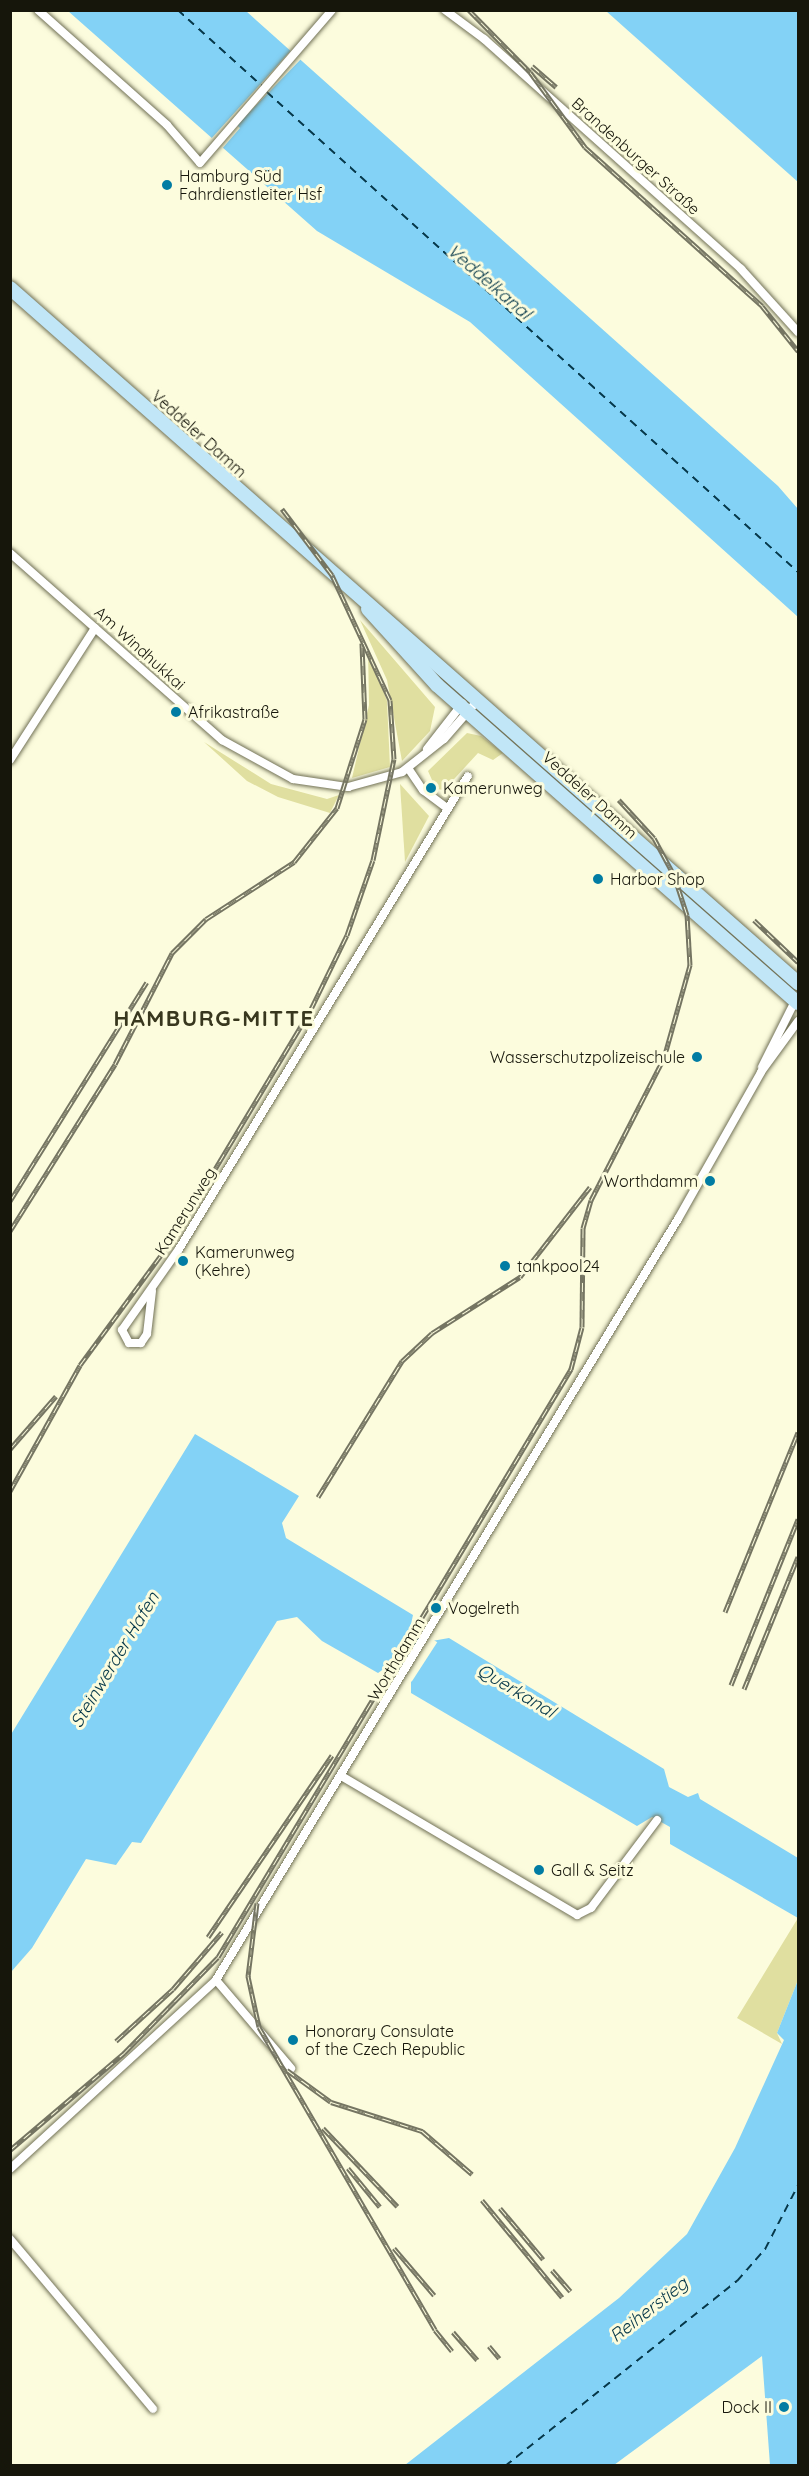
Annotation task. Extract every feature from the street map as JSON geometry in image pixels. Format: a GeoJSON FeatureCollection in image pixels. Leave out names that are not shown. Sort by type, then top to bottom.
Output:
{"type":"FeatureCollection","features":[{"type":"Feature","properties":{"kind":"main road","name":"Veddeler Damm"},"geometry":{"type":"LineString","coordinates":[[10,288],[366,605],[395,624],[798,983]]}},
{"type":"Feature","properties":{"kind":"main road","name":"Veddeler Damm"},"geometry":{"type":"LineString","coordinates":[[366,605],[384,633],[464,709],[797,1000]]}},
{"type":"Feature","properties":{"kind":"street"},"geometry":{"type":"LineString","coordinates":[[38,10],[168,125],[200,164],[332,11]]}},
{"type":"Feature","properties":{"kind":"street","name":"Brandenburger Straße"},"geometry":{"type":"LineString","coordinates":[[445,10],[484,39],[741,269],[798,332]]}},
{"type":"Feature","properties":{"kind":"street","name":"Am Windhukkai"},"geometry":{"type":"LineString","coordinates":[[10,553],[222,740],[269,770],[340,787],[408,768],[422,757],[464,709]]}},
{"type":"Feature","properties":{"kind":"street"},"geometry":{"type":"LineString","coordinates":[[10,760],[96,628]]}},
{"type":"Feature","properties":{"kind":"street"},"geometry":{"type":"LineString","coordinates":[[464,709],[478,700]]}},
{"type":"Feature","properties":{"kind":"street"},"geometry":{"type":"LineString","coordinates":[[408,768],[423,790],[448,808]]}},
{"type":"Feature","properties":{"kind":"street","name":"Kamerunweg"},"geometry":{"type":"LineString","coordinates":[[152,1291],[147,1334],[141,1343],[129,1343],[122,1330],[152,1291],[468,776]]}},
{"type":"Feature","properties":{"kind":"street","name":"Worthdamm"},"geometry":{"type":"LineString","coordinates":[[761,1072],[769,1045],[797,1000]]}},
{"type":"Feature","properties":{"kind":"street","name":"Worthdamm"},"geometry":{"type":"LineString","coordinates":[[10,2169],[70,2110],[167,2030],[216,1980],[404,1677],[761,1072],[798,1021]]}},
{"type":"Feature","properties":{"kind":"street"},"geometry":{"type":"LineString","coordinates":[[343,1777],[582,1915],[657,1820]]}},
{"type":"Feature","properties":{"kind":"street"},"geometry":{"type":"LineString","coordinates":[[216,1980],[291,2068]]}},
{"type":"Feature","properties":{"kind":"street"},"geometry":{"type":"LineString","coordinates":[[10,2239],[153,2409]]}},
{"type":"Feature","properties":{"kind":"shaded area"},"geometry":{"type":"Polygon","coordinates":[[[360,620],[435,707],[430,731],[402,761],[387,680],[360,620]]]}},
{"type":"Feature","properties":{"kind":"shaded area"},"geometry":{"type":"Polygon","coordinates":[[[368,649],[387,701],[390,767],[352,778],[369,705],[368,649]]]}},
{"type":"Feature","properties":{"kind":"shaded area"},"geometry":{"type":"Polygon","coordinates":[[[467,733],[481,736],[503,753],[493,760],[478,753],[444,790],[436,789],[428,771],[467,733]]]}},
{"type":"Feature","properties":{"kind":"shaded area"},"geometry":{"type":"Polygon","coordinates":[[[204,742],[271,784],[327,799],[339,795],[330,813],[278,797],[247,781],[204,742]]]}},
{"type":"Feature","properties":{"kind":"shaded area"},"geometry":{"type":"Polygon","coordinates":[[[400,784],[429,816],[405,862],[400,784]]]}},
{"type":"Feature","properties":{"kind":"shaded area"},"geometry":{"type":"Polygon","coordinates":[[[798,1918],[798,1980],[777,2033],[782,2044],[737,2018],[798,1918]]]}},
{"type":"Feature","properties":{"kind":"water","name":"Veddelkanal"},"geometry":{"type":"Polygon","coordinates":[[[68,11],[246,11],[778,486],[798,509],[798,617],[470,322],[317,231],[68,11]]]}},
{"type":"Feature","properties":{"kind":"water"},"geometry":{"type":"Polygon","coordinates":[[[606,11],[798,11],[798,182],[606,11]]]}},
{"type":"Feature","properties":{"kind":"water"},"geometry":{"type":"Polygon","coordinates":[[[195,1434],[299,1496],[282,1523],[286,1538],[413,1615],[410,1629],[432,1641],[449,1638],[664,1769],[669,1787],[688,1797],[698,1793],[700,1799],[798,1858],[798,1918],[670,1844],[670,1827],[652,1817],[637,1826],[411,1693],[411,1680],[388,1666],[378,1673],[322,1641],[297,1617],[277,1621],[141,1843],[132,1842],[116,1865],[86,1859],[32,1948],[11,1972],[10,1736],[195,1434]]]}},
{"type":"Feature","properties":{"kind":"water","name":"Reiherstieg"},"geometry":{"type":"Polygon","coordinates":[[[798,1980],[798,2465],[770,2465],[762,2356],[614,2465],[405,2465],[619,2298],[687,2234],[735,2148],[784,2040],[777,2033],[798,1980]]]}},
{"type":"Feature","properties":{"kind":"pier"},"geometry":{"type":"Polygon","coordinates":[[[293,48],[303,57],[237,125],[240,128],[221,150],[210,140],[293,48]]]}},
{"type":"Feature","properties":{"kind":"pier"},"geometry":{"type":"Polygon","coordinates":[[[423,1633],[437,1642],[412,1682],[397,1672],[423,1633]]]}},
{"type":"Feature","properties":{"kind":"ferry route"},"geometry":{"type":"LineString","coordinates":[[178,10],[262,86]]}},
{"type":"Feature","properties":{"kind":"ferry route"},"geometry":{"type":"LineString","coordinates":[[267,92],[798,572]]}},
{"type":"Feature","properties":{"kind":"ferry route"},"geometry":{"type":"LineString","coordinates":[[505,2466],[737,2281],[765,2249],[798,2185]]}},
{"type":"Feature","properties":{"kind":"railway"},"geometry":{"type":"LineString","coordinates":[[469,10],[530,72],[585,147],[762,306],[798,351]]}},
{"type":"Feature","properties":{"kind":"railway"},"geometry":{"type":"LineString","coordinates":[[532,66],[556,87]]}},
{"type":"Feature","properties":{"kind":"railway"},"geometry":{"type":"LineString","coordinates":[[10,1491],[80,1365],[173,1239],[311,1009],[347,935],[373,860],[394,759],[390,700],[332,575],[282,509]]}},
{"type":"Feature","properties":{"kind":"railway"},"geometry":{"type":"LineString","coordinates":[[10,1231],[115,1064],[172,953],[206,919],[294,862],[337,808],[365,719],[362,643]]}},
{"type":"Feature","properties":{"kind":"railway"},"geometry":{"type":"LineString","coordinates":[[10,2150],[124,2053],[218,1957],[571,1369],[582,1327],[583,1228],[591,1200],[664,1058],[690,965],[687,915],[675,877],[654,838],[619,800]]}},
{"type":"Feature","properties":{"kind":"railway"},"geometry":{"type":"LineString","coordinates":[[754,920],[798,962]]}},
{"type":"Feature","properties":{"kind":"railway"},"geometry":{"type":"LineString","coordinates":[[10,1201],[147,982]]}},
{"type":"Feature","properties":{"kind":"railway"},"geometry":{"type":"LineString","coordinates":[[318,1497],[402,1361],[432,1333],[520,1277],[590,1187]]}},
{"type":"Feature","properties":{"kind":"railway"},"geometry":{"type":"LineString","coordinates":[[10,1449],[56,1396]]}},
{"type":"Feature","properties":{"kind":"railway"},"geometry":{"type":"LineString","coordinates":[[725,1612],[798,1432]]}},
{"type":"Feature","properties":{"kind":"railway"},"geometry":{"type":"LineString","coordinates":[[731,1685],[798,1519]]}},
{"type":"Feature","properties":{"kind":"railway"},"geometry":{"type":"LineString","coordinates":[[744,1689],[798,1557]]}},
{"type":"Feature","properties":{"kind":"railway"},"geometry":{"type":"LineString","coordinates":[[208,1937],[332,1755]]}},
{"type":"Feature","properties":{"kind":"railway"},"geometry":{"type":"LineString","coordinates":[[257,1903],[248,1976],[259,2027],[435,2330],[452,2351]]}},
{"type":"Feature","properties":{"kind":"railway"},"geometry":{"type":"LineString","coordinates":[[116,2041],[173,1989],[222,1932]]}},
{"type":"Feature","properties":{"kind":"railway"},"geometry":{"type":"LineString","coordinates":[[287,2070],[331,2102],[422,2131],[472,2174]]}},
{"type":"Feature","properties":{"kind":"railway"},"geometry":{"type":"LineString","coordinates":[[323,2128],[397,2206]]}},
{"type":"Feature","properties":{"kind":"railway"},"geometry":{"type":"LineString","coordinates":[[348,2168],[380,2207]]}},
{"type":"Feature","properties":{"kind":"railway"},"geometry":{"type":"LineString","coordinates":[[482,2200],[562,2297]]}},
{"type":"Feature","properties":{"kind":"railway"},"geometry":{"type":"LineString","coordinates":[[500,2208],[543,2259]]}},
{"type":"Feature","properties":{"kind":"railway"},"geometry":{"type":"LineString","coordinates":[[394,2248],[434,2295]]}},
{"type":"Feature","properties":{"kind":"railway"},"geometry":{"type":"LineString","coordinates":[[552,2270],[570,2291]]}},
{"type":"Feature","properties":{"kind":"railway"},"geometry":{"type":"LineString","coordinates":[[453,2332],[477,2360]]}},
{"type":"Feature","properties":{"kind":"railway"},"geometry":{"type":"LineString","coordinates":[[489,2346],[499,2358]]}},
{"type":"Feature","properties":{"kind":"place","name":"Hamburg Süd Fahrdienstleiter Hsf"},"geometry":{"type":"Point","coordinates":[167,185]}},
{"type":"Feature","properties":{"kind":"place","name":"Afrikastraße"},"geometry":{"type":"Point","coordinates":[176,712]}},
{"type":"Feature","properties":{"kind":"place","name":"Kamerunweg"},"geometry":{"type":"Point","coordinates":[431,788]}},
{"type":"Feature","properties":{"kind":"place","name":"Harbor Shop"},"geometry":{"type":"Point","coordinates":[598,879]}},
{"type":"Feature","properties":{"kind":"place","name":"Wasserschutzpolizeischule"},"geometry":{"type":"Point","coordinates":[697,1057]}},
{"type":"Feature","properties":{"kind":"place","name":"Worthdamm"},"geometry":{"type":"Point","coordinates":[710,1181]}},
{"type":"Feature","properties":{"kind":"place","name":"Kamerunweg (Kehre)"},"geometry":{"type":"Point","coordinates":[183,1261]}},
{"type":"Feature","properties":{"kind":"place","name":"tankpool24"},"geometry":{"type":"Point","coordinates":[505,1266]}},
{"type":"Feature","properties":{"kind":"place","name":"Vogelreth"},"geometry":{"type":"Point","coordinates":[436,1608]}},
{"type":"Feature","properties":{"kind":"place","name":"Gall & Seitz"},"geometry":{"type":"Point","coordinates":[539,1870]}},
{"type":"Feature","properties":{"kind":"place","name":"Honorary Consulate of the Czech Republic"},"geometry":{"type":"Point","coordinates":[293,2040]}},
{"type":"Feature","properties":{"kind":"place","name":"Dock II"},"geometry":{"type":"Point","coordinates":[784,2407]}},
{"type":"Feature","properties":{"kind":"district","name":"HAMBURG-MITTE"},"geometry":{"type":"Point","coordinates":[214,1019]}},
{"type":"Feature","properties":{"kind":"water label","name":"Steinwerder Hafen"},"geometry":{"type":"Point","coordinates":[115,1660]}},
{"type":"Feature","properties":{"kind":"water label","name":"Querkanal"},"geometry":{"type":"Point","coordinates":[516,1691]}}]}
